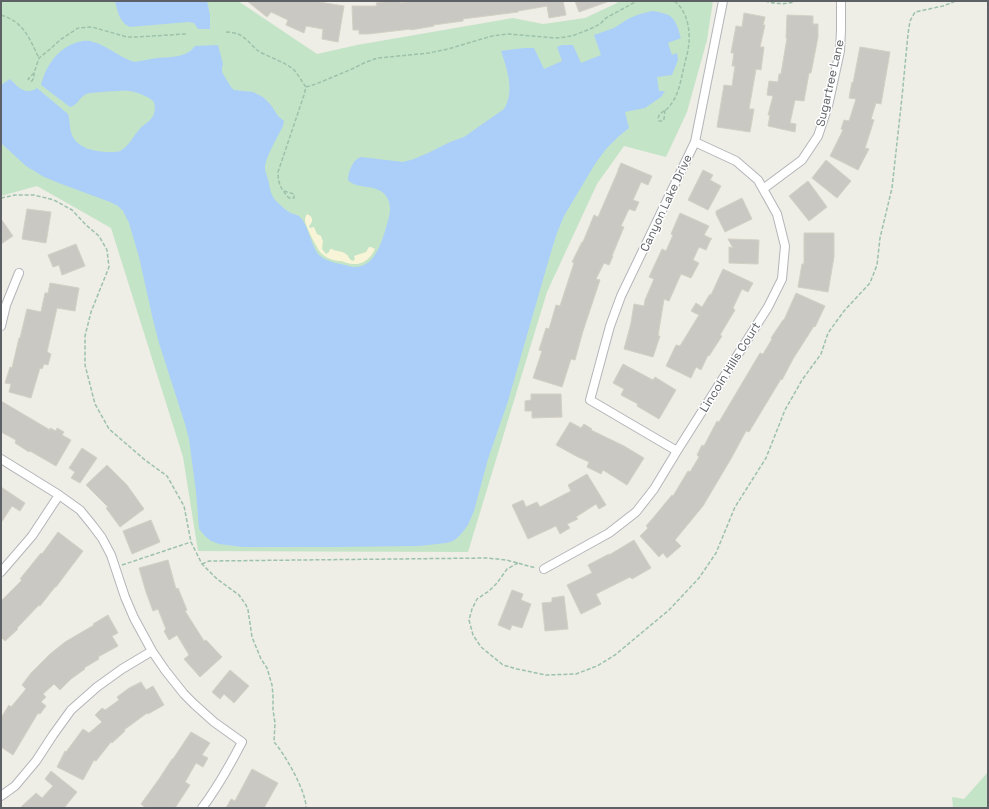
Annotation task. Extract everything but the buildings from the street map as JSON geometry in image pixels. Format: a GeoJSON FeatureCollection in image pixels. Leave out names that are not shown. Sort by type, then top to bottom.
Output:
{"type":"FeatureCollection","features":[{"type":"Feature","properties":{"kind":"street","name":"Canyon Lake Drive"},"geometry":{"type":"LineString","coordinates":[[677,451],[590,400],[610,326],[621,296],[695,142],[722,1]]}},
{"type":"Feature","properties":{"kind":"street","name":"Sugartree Lane"},"geometry":{"type":"LineString","coordinates":[[763,189],[802,160],[818,136],[828,106],[840,52],[841,1]]}},
{"type":"Feature","properties":{"kind":"street","name":"Lincoln Hills Court"},"geometry":{"type":"LineString","coordinates":[[544,569],[609,534],[636,512],[654,489],[768,307],[782,279],[785,246],[777,214],[758,180],[736,161],[695,142]]}},
{"type":"Feature","properties":{"kind":"street"},"geometry":{"type":"LineString","coordinates":[[1,326],[6,305],[19,273]]}},
{"type":"Feature","properties":{"kind":"street"},"geometry":{"type":"LineString","coordinates":[[1,459],[59,495],[80,510],[102,538],[111,555],[125,597],[134,618],[152,651],[165,670],[194,704],[214,722],[242,742],[214,792],[202,808]]}},
{"type":"Feature","properties":{"kind":"street"},"geometry":{"type":"LineString","coordinates":[[1,572],[32,536],[59,495]]}},
{"type":"Feature","properties":{"kind":"street"},"geometry":{"type":"LineString","coordinates":[[1,796],[15,786],[36,761],[71,710],[97,687],[122,669],[152,651]]}},
{"type":"Feature","properties":{"kind":"path"},"geometry":{"type":"LineString","coordinates":[[306,86],[316,84],[378,58],[435,52],[492,36],[507,34],[557,38],[572,36],[600,24],[606,18],[637,1]]}},
{"type":"Feature","properties":{"kind":"path"},"geometry":{"type":"LineString","coordinates":[[665,110],[664,119],[663,121],[660,121],[658,118],[661,112],[672,104],[676,96],[689,45],[689,32],[686,17],[681,8],[674,1]]}},
{"type":"Feature","properties":{"kind":"path"},"geometry":{"type":"LineString","coordinates":[[765,1],[777,4],[788,4],[796,1]]}},
{"type":"Feature","properties":{"kind":"path"},"geometry":{"type":"LineString","coordinates":[[518,563],[507,569],[497,583],[478,599],[472,609],[469,620],[473,634],[481,647],[504,665],[546,675],[576,674],[597,666],[615,655],[669,610],[699,578],[716,553],[735,508],[766,458],[785,410],[802,380],[821,354],[828,334],[844,311],[870,283],[877,265],[880,238],[892,188],[910,22],[915,12],[956,1]]}},
{"type":"Feature","properties":{"kind":"path"},"geometry":{"type":"LineString","coordinates":[[1,16],[19,24],[30,38],[39,58]]}},
{"type":"Feature","properties":{"kind":"path"},"geometry":{"type":"LineString","coordinates":[[34,73],[39,58],[60,40],[78,28],[92,27],[127,37],[186,34]]}},
{"type":"Feature","properties":{"kind":"path"},"geometry":{"type":"LineString","coordinates":[[226,32],[239,34],[257,50],[290,67],[295,71],[306,86],[278,172],[278,183],[288,198],[294,198],[294,194],[284,191]]}},
{"type":"Feature","properties":{"kind":"path"},"geometry":{"type":"LineString","coordinates":[[1,198],[15,195],[34,195],[54,200],[72,210],[99,236],[107,250],[109,267],[92,312],[85,336],[85,365],[95,404],[109,429],[145,460],[167,476],[184,506],[191,542],[202,564],[217,579],[239,595],[248,610],[252,637],[272,685],[275,723],[274,742],[279,747],[300,785],[307,804],[306,808]]}},
{"type":"Feature","properties":{"kind":"path"},"geometry":{"type":"LineString","coordinates":[[115,568],[191,542]]}},
{"type":"Feature","properties":{"kind":"path"},"geometry":{"type":"LineString","coordinates":[[202,564],[209,561],[479,558],[501,560],[544,569]]}},
{"type":"Feature","properties":{"kind":"green space"},"geometry":{"type":"Polygon","coordinates":[[[1,1],[238,1],[317,54],[357,45],[513,18],[543,24],[585,18],[617,3],[618,1],[713,1],[707,40],[687,112],[666,157],[624,146],[597,184],[547,292],[468,552],[198,551],[183,457],[111,228],[37,186],[1,196],[1,1]]]}},
{"type":"Feature","properties":{"kind":"green space"},"geometry":{"type":"Polygon","coordinates":[[[988,772],[988,808],[953,808],[952,797],[964,799],[988,772]]]}},
{"type":"Feature","properties":{"kind":"sand"},"geometry":{"type":"Polygon","coordinates":[[[307,214],[312,220],[309,226],[310,228],[314,227],[317,234],[321,236],[323,241],[322,249],[326,254],[330,249],[340,251],[353,261],[355,259],[354,256],[366,252],[369,247],[375,249],[369,258],[357,264],[350,264],[330,259],[319,251],[314,242],[305,220],[307,214]]]}},
{"type":"Feature","properties":{"kind":"water"},"geometry":{"type":"Polygon","coordinates":[[[115,1],[207,1],[210,15],[210,29],[198,29],[194,23],[188,22],[130,27],[121,19],[115,1]]]}},
{"type":"Feature","properties":{"kind":"water"},"geometry":{"type":"Polygon","coordinates":[[[652,11],[665,14],[675,21],[681,38],[668,43],[672,55],[677,53],[678,60],[672,75],[657,77],[659,91],[665,91],[661,97],[645,108],[625,112],[629,128],[606,149],[595,164],[564,216],[551,252],[508,401],[488,459],[474,511],[468,525],[462,533],[453,541],[419,546],[334,547],[243,547],[219,544],[211,541],[205,536],[199,529],[189,439],[159,343],[139,257],[129,223],[123,211],[118,206],[44,177],[26,166],[1,143],[1,85],[10,79],[25,91],[37,88],[68,114],[71,133],[78,143],[86,148],[96,151],[118,152],[127,146],[154,114],[155,104],[153,101],[145,96],[131,91],[107,92],[86,94],[70,107],[41,85],[46,71],[54,58],[64,48],[78,42],[86,41],[91,41],[98,44],[124,58],[135,62],[154,58],[183,55],[192,50],[195,46],[218,45],[223,64],[222,72],[231,87],[234,90],[253,92],[263,97],[271,105],[278,116],[284,121],[283,126],[269,153],[265,168],[274,198],[286,210],[299,216],[303,220],[316,251],[321,257],[335,263],[353,267],[366,264],[375,255],[383,237],[390,214],[390,205],[386,196],[382,192],[377,189],[356,185],[348,180],[353,163],[358,158],[361,157],[403,162],[414,159],[464,137],[504,109],[509,95],[509,80],[501,51],[534,48],[544,69],[562,61],[557,47],[562,45],[573,45],[581,63],[601,55],[594,35],[614,28],[637,15],[652,11]]]}}]}
